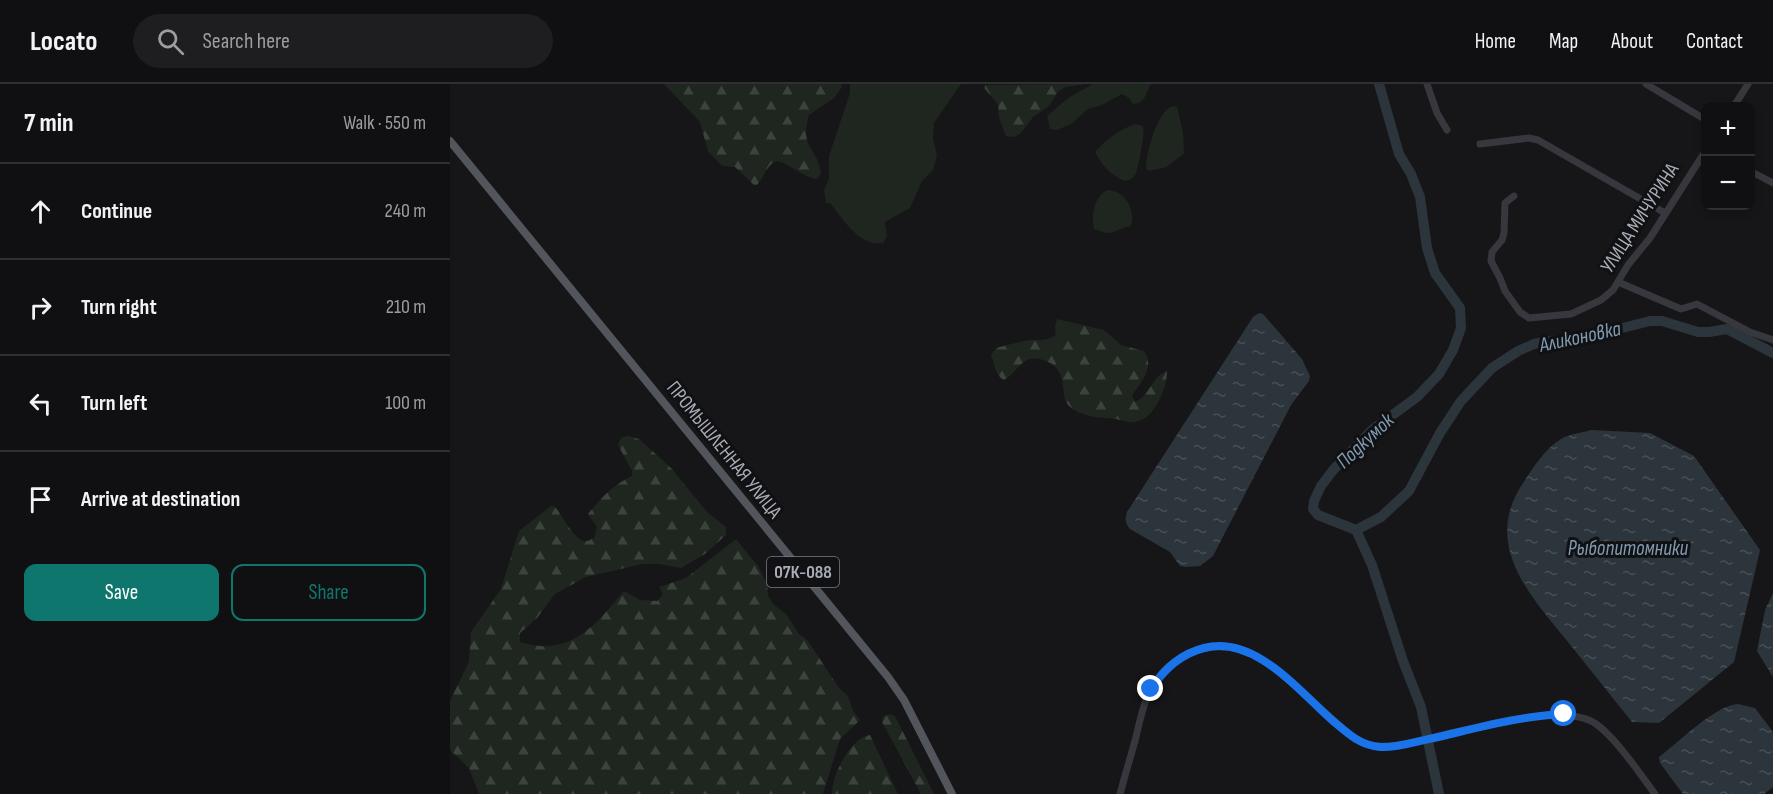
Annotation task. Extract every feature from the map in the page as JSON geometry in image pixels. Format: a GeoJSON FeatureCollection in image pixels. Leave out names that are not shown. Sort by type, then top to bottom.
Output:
{"type":"FeatureCollection","features":[{"type":"Feature","properties":{"kind":"main road","name":"ПРОМЫШЛЕННАЯ УЛИЦА"},"geometry":{"type":"LineString","coordinates":[[450,141],[888,677],[904,700],[952,794]]}},
{"type":"Feature","properties":{"kind":"street"},"geometry":{"type":"LineString","coordinates":[[1426,84],[1437,113],[1447,130]]}},
{"type":"Feature","properties":{"kind":"street"},"geometry":{"type":"LineString","coordinates":[[1646,84],[1701,117]]}},
{"type":"Feature","properties":{"kind":"street"},"geometry":{"type":"LineString","coordinates":[[1737,102],[1748,84]]}},
{"type":"Feature","properties":{"kind":"street"},"geometry":{"type":"LineString","coordinates":[[1480,144],[1529,138],[1538,141],[1665,213]]}},
{"type":"Feature","properties":{"kind":"street","name":"УЛИЦА МИЧУРИНА"},"geometry":{"type":"LineString","coordinates":[[1514,196],[1506,203],[1502,240],[1492,252],[1491,261],[1505,291],[1520,312],[1529,318],[1571,314],[1601,300],[1613,290],[1650,238],[1702,156]]}},
{"type":"Feature","properties":{"kind":"street"},"geometry":{"type":"LineString","coordinates":[[1755,174],[1773,183]]}},
{"type":"Feature","properties":{"kind":"street"},"geometry":{"type":"LineString","coordinates":[[1618,282],[1681,309],[1697,304],[1750,332],[1773,340]]}},
{"type":"Feature","properties":{"kind":"street"},"geometry":{"type":"LineString","coordinates":[[1120,794],[1143,708],[1151,689],[1170,665],[1184,655],[1208,647],[1234,648],[1263,660],[1338,725],[1364,744],[1380,747],[1547,715],[1580,716],[1595,724],[1610,738],[1654,794]]}},
{"type":"Feature","properties":{"kind":"green space"},"geometry":{"type":"Polygon","coordinates":[[[664,84],[841,84],[842,87],[834,98],[809,115],[806,126],[807,141],[816,157],[821,173],[817,179],[812,178],[776,161],[767,169],[757,185],[754,185],[735,167],[720,164],[708,151],[700,122],[664,84]]]}},
{"type":"Feature","properties":{"kind":"green space"},"geometry":{"type":"Polygon","coordinates":[[[850,84],[961,84],[934,123],[933,139],[937,155],[933,170],[922,181],[910,208],[885,222],[887,237],[883,243],[874,243],[859,236],[846,224],[830,203],[826,203],[824,190],[829,179],[829,156],[850,93],[850,84]]]}},
{"type":"Feature","properties":{"kind":"green space"},"geometry":{"type":"Polygon","coordinates":[[[1086,84],[1065,87],[1058,92],[1049,106],[1033,117],[1020,134],[1014,137],[1006,136],[999,117],[998,104],[984,85],[1086,84]]]}},
{"type":"Feature","properties":{"kind":"green space"},"geometry":{"type":"Polygon","coordinates":[[[1093,84],[1151,84],[1140,102],[1133,104],[1122,94],[1102,105],[1088,109],[1071,124],[1057,130],[1050,129],[1047,116],[1068,98],[1093,84]]]}},
{"type":"Feature","properties":{"kind":"green space"},"geometry":{"type":"Polygon","coordinates":[[[1177,107],[1183,132],[1184,153],[1166,167],[1150,171],[1146,169],[1150,143],[1157,124],[1167,109],[1177,107]]]}},
{"type":"Feature","properties":{"kind":"green space"},"geometry":{"type":"Polygon","coordinates":[[[1135,124],[1143,126],[1139,163],[1132,179],[1125,181],[1107,169],[1095,152],[1113,135],[1135,124]]]}},
{"type":"Feature","properties":{"kind":"green space"},"geometry":{"type":"Polygon","coordinates":[[[1108,190],[1119,194],[1128,202],[1132,220],[1131,226],[1106,233],[1094,229],[1093,212],[1099,197],[1108,190]]]}},
{"type":"Feature","properties":{"kind":"green space"},"geometry":{"type":"Polygon","coordinates":[[[1057,319],[1104,330],[1121,345],[1144,351],[1148,368],[1132,395],[1135,402],[1144,395],[1157,378],[1167,371],[1165,386],[1154,409],[1142,420],[1135,422],[1093,417],[1078,412],[1066,401],[1061,375],[1057,368],[1040,359],[1028,359],[1003,380],[996,371],[991,355],[996,348],[1053,337],[1056,335],[1057,319]]]}},
{"type":"Feature","properties":{"kind":"green space"},"geometry":{"type":"Polygon","coordinates":[[[628,436],[639,439],[672,469],[707,512],[726,527],[726,535],[705,554],[681,568],[642,564],[586,577],[555,594],[537,618],[520,633],[520,642],[545,646],[572,640],[591,627],[624,591],[640,600],[657,601],[663,594],[659,587],[686,578],[736,539],[758,566],[773,604],[786,614],[799,634],[808,641],[839,688],[848,696],[853,711],[860,720],[840,739],[823,794],[479,794],[469,768],[450,750],[450,701],[469,662],[471,632],[501,589],[519,531],[551,506],[555,507],[580,539],[587,541],[594,538],[597,527],[588,514],[608,492],[632,476],[632,471],[618,445],[621,438],[628,436]]]}},
{"type":"Feature","properties":{"kind":"green space"},"geometry":{"type":"Polygon","coordinates":[[[890,714],[895,716],[934,794],[921,794],[882,722],[883,716],[890,714]]]}},
{"type":"Feature","properties":{"kind":"green space"},"geometry":{"type":"Polygon","coordinates":[[[870,735],[898,794],[832,794],[835,777],[849,750],[870,735]]]}},
{"type":"Feature","properties":{"kind":"water"},"geometry":{"type":"Polygon","coordinates":[[[1259,313],[1263,314],[1302,359],[1310,376],[1309,381],[1291,405],[1213,556],[1200,566],[1180,566],[1170,552],[1130,529],[1126,521],[1127,512],[1253,317],[1259,313]]]}},
{"type":"Feature","properties":{"kind":"water","name":"Рыбопитомники"},"geometry":{"type":"Polygon","coordinates":[[[1591,430],[1650,433],[1694,456],[1760,550],[1734,662],[1659,723],[1632,722],[1541,609],[1516,569],[1509,548],[1507,526],[1512,504],[1525,480],[1545,452],[1555,443],[1591,430]]]}},
{"type":"Feature","properties":{"kind":"water"},"geometry":{"type":"Polygon","coordinates":[[[1773,593],[1773,677],[1757,651],[1765,610],[1773,593]]]}},
{"type":"Feature","properties":{"kind":"water"},"geometry":{"type":"Polygon","coordinates":[[[1738,704],[1755,708],[1773,732],[1773,787],[1764,794],[1683,794],[1660,763],[1659,757],[1718,711],[1738,704]]]}},
{"type":"Feature","properties":{"kind":"waterway","name":"Подкумок"},"geometry":{"type":"LineString","coordinates":[[1379,84],[1399,154],[1411,174],[1420,197],[1427,248],[1435,273],[1460,308],[1461,328],[1453,350],[1439,374],[1417,397],[1372,430],[1334,469],[1321,486],[1313,509],[1318,515],[1356,530],[1372,565],[1403,661],[1421,707],[1439,794]]}},
{"type":"Feature","properties":{"kind":"waterway","name":"Аликоновка"},"geometry":{"type":"LineString","coordinates":[[1356,530],[1381,517],[1409,491],[1440,433],[1461,401],[1492,368],[1518,351],[1534,344],[1575,340],[1650,321],[1662,321],[1698,332],[1727,329],[1773,353]]}},
{"type":"Feature","properties":{"kind":"route"},"geometry":{"type":"LineString","coordinates":[[1151,689],[1170,665],[1184,655],[1208,647],[1220,646],[1234,648],[1263,660],[1287,678],[1338,725],[1364,744],[1389,747],[1522,718],[1564,714]]}}]}
